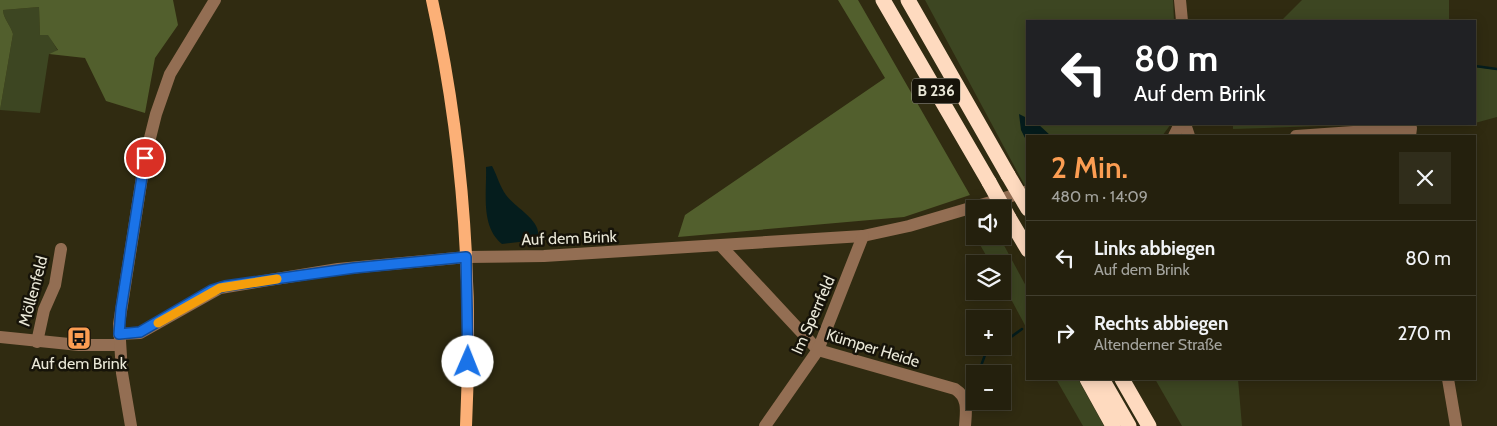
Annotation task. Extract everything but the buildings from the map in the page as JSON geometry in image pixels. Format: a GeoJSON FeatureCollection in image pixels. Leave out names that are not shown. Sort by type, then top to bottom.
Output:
{"type":"FeatureCollection","features":[{"type":"Feature","properties":{"kind":"highway","name":"B 236"},"geometry":{"type":"LineString","coordinates":[[883,0],[1026,247]]}},
{"type":"Feature","properties":{"kind":"highway","name":"B 236"},"geometry":{"type":"LineString","coordinates":[[908,0],[1026,206]]}},
{"type":"Feature","properties":{"kind":"highway"},"geometry":{"type":"LineString","coordinates":[[1089,380],[1113,426]]}},
{"type":"Feature","properties":{"kind":"highway"},"geometry":{"type":"LineString","coordinates":[[1103,380],[1129,426]]}},
{"type":"Feature","properties":{"kind":"highway"},"geometry":{"type":"LineString","coordinates":[[1123,380],[1149,426]]}},
{"type":"Feature","properties":{"kind":"main road"},"geometry":{"type":"LineString","coordinates":[[432,0],[457,143],[466,257],[469,345],[466,426]]}},
{"type":"Feature","properties":{"kind":"street"},"geometry":{"type":"LineString","coordinates":[[131,426],[119,340],[136,209],[156,114],[170,74],[215,0]]}},
{"type":"Feature","properties":{"kind":"street"},"geometry":{"type":"LineString","coordinates":[[1180,0],[1182,20]]}},
{"type":"Feature","properties":{"kind":"street"},"geometry":{"type":"LineString","coordinates":[[1341,135],[1411,132]]}},
{"type":"Feature","properties":{"kind":"street","name":"Auf dem Brink"},"geometry":{"type":"LineString","coordinates":[[0,337],[37,342],[119,340],[140,332],[212,290],[225,286],[354,268],[466,257],[544,256],[722,247],[864,236],[909,226],[1026,192]]}},
{"type":"Feature","properties":{"kind":"street","name":"Im Sperrfeld"},"geometry":{"type":"LineString","coordinates":[[766,426],[818,350],[864,236]]}},
{"type":"Feature","properties":{"kind":"street","name":"Kümper Heide"},"geometry":{"type":"LineString","coordinates":[[722,247],[818,350],[955,389],[962,394],[966,404],[965,426]]}},
{"type":"Feature","properties":{"kind":"street","name":"Möllenfeld"},"geometry":{"type":"LineString","coordinates":[[37,342],[44,310],[55,285],[61,249]]}},
{"type":"Feature","properties":{"kind":"street"},"geometry":{"type":"LineString","coordinates":[[1448,380],[1456,426]]}},
{"type":"Feature","properties":{"kind":"green space"},"geometry":{"type":"Polygon","coordinates":[[[0,0],[173,0],[178,25],[155,58],[145,113],[106,101],[85,58],[49,54],[58,50],[48,35],[40,35],[39,7],[3,10],[13,34],[0,110],[0,0]]]}},
{"type":"Feature","properties":{"kind":"green space"},"geometry":{"type":"Polygon","coordinates":[[[838,0],[858,0],[970,195],[904,217],[678,237],[685,215],[885,78],[838,0]]]}},
{"type":"Feature","properties":{"kind":"green space"},"geometry":{"type":"Polygon","coordinates":[[[925,0],[1173,0],[1174,20],[1026,20],[1026,125],[1170,125],[1163,135],[1026,135],[1025,186],[925,0]]]}},
{"type":"Feature","properties":{"kind":"green space"},"geometry":{"type":"Polygon","coordinates":[[[1302,0],[1449,0],[1449,20],[1282,20],[1302,0]]]}},
{"type":"Feature","properties":{"kind":"green space"},"geometry":{"type":"Polygon","coordinates":[[[39,7],[40,35],[48,34],[58,51],[49,54],[40,113],[0,110],[13,34],[3,10],[39,7]]]}},
{"type":"Feature","properties":{"kind":"green space"},"geometry":{"type":"Polygon","coordinates":[[[1476,67],[1497,70],[1497,117],[1476,123],[1476,67]]]}},
{"type":"Feature","properties":{"kind":"green space"},"geometry":{"type":"Polygon","coordinates":[[[1233,125],[1347,125],[1233,129],[1233,125]]]}},
{"type":"Feature","properties":{"kind":"green space"},"geometry":{"type":"Polygon","coordinates":[[[980,245],[1004,245],[1009,255],[986,255],[980,245]]]}},
{"type":"Feature","properties":{"kind":"green space"},"geometry":{"type":"Polygon","coordinates":[[[1011,258],[1026,286],[1026,327],[1011,299],[1011,258]]]}},
{"type":"Feature","properties":{"kind":"green space"},"geometry":{"type":"Polygon","coordinates":[[[1057,380],[1079,380],[1104,426],[1083,426],[1057,380]]]}},
{"type":"Feature","properties":{"kind":"green space"},"geometry":{"type":"Polygon","coordinates":[[[1156,380],[1238,380],[1242,426],[1182,426],[1156,380]]]}},
{"type":"Feature","properties":{"kind":"water"},"geometry":{"type":"Polygon","coordinates":[[[1019,114],[1026,118],[1026,125],[1039,125],[1050,135],[1026,135],[1026,140],[1021,130],[1019,114]]]}},
{"type":"Feature","properties":{"kind":"water"},"geometry":{"type":"Polygon","coordinates":[[[492,166],[506,195],[537,227],[537,240],[502,244],[495,237],[490,228],[486,208],[486,167],[492,166]]]}},
{"type":"Feature","properties":{"kind":"waterway"},"geometry":{"type":"LineString","coordinates":[[1476,66],[1497,69]]}},
{"type":"Feature","properties":{"kind":"waterway"},"geometry":{"type":"LineString","coordinates":[[1011,337],[1022,329]]}},
{"type":"Feature","properties":{"kind":"waterway"},"geometry":{"type":"LineString","coordinates":[[981,365],[985,355]]}},
{"type":"Feature","properties":{"kind":"slow traffic"},"geometry":{"type":"LineString","coordinates":[[158,323],[212,290],[277,279]]}},
{"type":"Feature","properties":{"kind":"place","name":"Auf dem Brink"},"geometry":{"type":"Point","coordinates":[79,338]}},
{"type":"Feature","properties":{"kind":"route"},"geometry":{"type":"LineString","coordinates":[[145,158],[121,309],[119,334],[140,332],[178,312],[212,290],[225,286],[354,268],[466,257],[468,362]]}}]}
